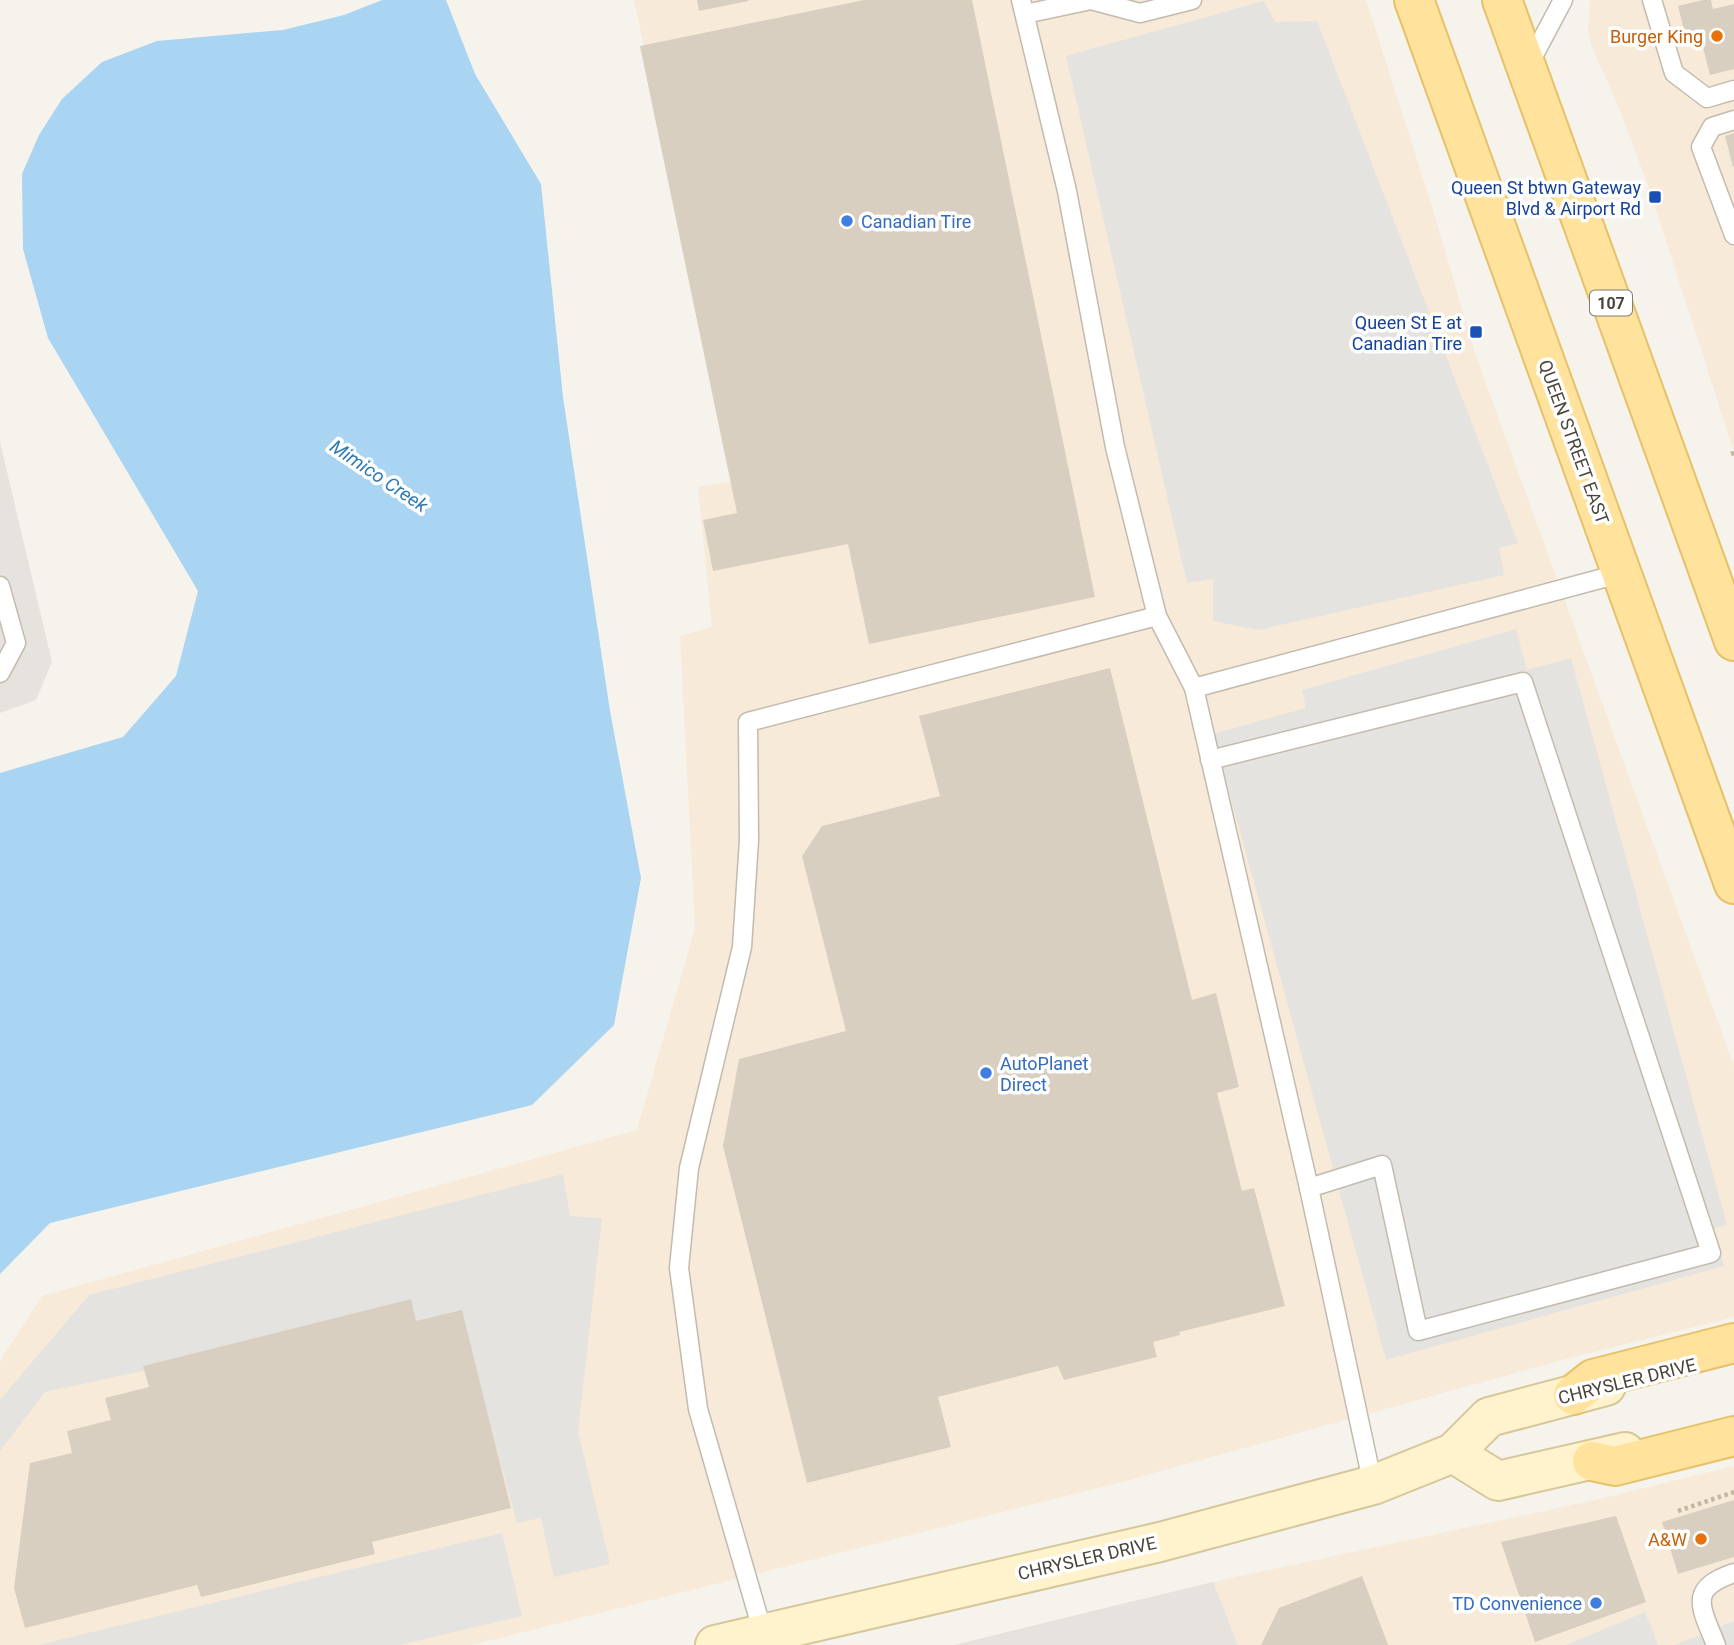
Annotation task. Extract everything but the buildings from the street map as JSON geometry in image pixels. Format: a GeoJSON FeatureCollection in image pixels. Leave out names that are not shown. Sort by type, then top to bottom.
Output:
{"type":"FeatureCollection","features":[{"type":"Feature","properties":{"kind":"main road","name":"QUEEN STREET EAST"},"geometry":{"type":"LineString","coordinates":[[1414,0],[1734,884]]}},
{"type":"Feature","properties":{"kind":"main road","name":"107"},"geometry":{"type":"LineString","coordinates":[[1502,0],[1734,642]]}},
{"type":"Feature","properties":{"kind":"main road"},"geometry":{"type":"LineString","coordinates":[[1573,1395],[1593,1380],[1734,1343]]}},
{"type":"Feature","properties":{"kind":"main road"},"geometry":{"type":"LineString","coordinates":[[1592,1461],[1615,1466],[1734,1436]]}},
{"type":"Feature","properties":{"kind":"street","name":"CHRYSLER DRIVE"},"geometry":{"type":"LineString","coordinates":[[715,1645],[1160,1542],[1373,1485],[1453,1453],[1489,1417],[1734,1354]]}},
{"type":"Feature","properties":{"kind":"street"},"geometry":{"type":"LineString","coordinates":[[1453,1453],[1498,1480],[1592,1461],[1734,1426]]}},
{"type":"Feature","properties":{"kind":"lane"},"geometry":{"type":"LineString","coordinates":[[1192,0],[1140,13],[1091,0],[1023,7],[1067,191],[1115,447],[1157,616],[1194,688],[1309,1188],[1373,1485]]}},
{"type":"Feature","properties":{"kind":"lane"},"geometry":{"type":"LineString","coordinates":[[1527,69],[1563,0]]}},
{"type":"Feature","properties":{"kind":"lane"},"geometry":{"type":"LineString","coordinates":[[1651,0],[1674,74],[1707,98],[1734,90]]}},
{"type":"Feature","properties":{"kind":"lane"},"geometry":{"type":"LineString","coordinates":[[1734,120],[1712,127],[1701,147],[1734,235]]}},
{"type":"Feature","properties":{"kind":"lane"},"geometry":{"type":"LineString","coordinates":[[1194,688],[1622,573]]}},
{"type":"Feature","properties":{"kind":"lane"},"geometry":{"type":"LineString","coordinates":[[0,586],[16,643],[0,673]]}},
{"type":"Feature","properties":{"kind":"lane"},"geometry":{"type":"LineString","coordinates":[[763,1633],[698,1409],[679,1268],[690,1168],[742,947],[749,840],[748,722],[1157,616]]}},
{"type":"Feature","properties":{"kind":"lane"},"geometry":{"type":"LineString","coordinates":[[1210,760],[1523,682],[1711,1253],[1418,1331],[1382,1165],[1309,1188]]}},
{"type":"Feature","properties":{"kind":"lane"},"geometry":{"type":"LineString","coordinates":[[1716,1645],[1702,1608],[1704,1592],[1710,1581],[1734,1573]]}},
{"type":"Feature","properties":{"kind":"path"},"geometry":{"type":"LineString","coordinates":[[1678,1511],[1734,1492]]}},
{"type":"Feature","properties":{"kind":"shaded area"},"geometry":{"type":"Polygon","coordinates":[[[634,0],[1366,0],[1431,203],[1475,353],[1734,1066],[1734,1317],[1558,1361],[1122,1482],[472,1645],[0,1645],[0,1361],[42,1296],[637,1130],[695,928],[680,636],[712,627],[698,487],[737,480],[634,0]]]}},
{"type":"Feature","properties":{"kind":"shaded area"},"geometry":{"type":"Polygon","coordinates":[[[1590,0],[1734,0],[1734,452],[1649,188],[1619,108],[1592,47],[1588,32],[1590,0]]]}},
{"type":"Feature","properties":{"kind":"shaded area"},"geometry":{"type":"Polygon","coordinates":[[[1264,1],[1275,22],[1317,21],[1518,543],[1499,548],[1504,575],[1258,630],[1213,621],[1213,579],[1187,583],[1066,56],[1264,1]]]}},
{"type":"Feature","properties":{"kind":"shaded area"},"geometry":{"type":"Polygon","coordinates":[[[0,442],[52,662],[36,700],[0,713],[0,442]]]}},
{"type":"Feature","properties":{"kind":"shaded area"},"geometry":{"type":"Polygon","coordinates":[[[1516,629],[1527,670],[1571,658],[1727,1225],[1714,1229],[1724,1266],[1386,1360],[1213,734],[1306,708],[1302,690],[1516,629]]]}},
{"type":"Feature","properties":{"kind":"shaded area"},"geometry":{"type":"Polygon","coordinates":[[[563,1174],[570,1216],[602,1218],[578,1431],[610,1564],[554,1577],[541,1518],[517,1523],[460,1315],[147,1370],[45,1392],[0,1451],[0,1400],[89,1295],[563,1174]]]}},
{"type":"Feature","properties":{"kind":"shaded area"},"geometry":{"type":"Polygon","coordinates":[[[1734,1466],[1734,1645],[1238,1645],[1213,1582],[1595,1500],[1734,1466]]]}},
{"type":"Feature","properties":{"kind":"shaded area"},"geometry":{"type":"Polygon","coordinates":[[[502,1533],[522,1616],[400,1645],[38,1645],[502,1533]]]}},
{"type":"Feature","properties":{"kind":"shaded area"},"geometry":{"type":"Polygon","coordinates":[[[1213,1582],[1238,1645],[954,1645],[1134,1601],[1213,1582]]]}},
{"type":"Feature","properties":{"kind":"shaded area"},"geometry":{"type":"Polygon","coordinates":[[[1645,1612],[1658,1645],[1566,1645],[1645,1612]]]}},
{"type":"Feature","properties":{"kind":"shaded area"},"geometry":{"type":"Polygon","coordinates":[[[1734,1621],[1734,1645],[1675,1645],[1734,1621]]]}},
{"type":"Feature","properties":{"kind":"water","name":"Mimico Creek"},"geometry":{"type":"Polygon","coordinates":[[[382,0],[446,0],[475,74],[541,184],[563,397],[610,711],[641,878],[614,1025],[532,1105],[50,1223],[0,1274],[0,773],[123,737],[176,676],[198,591],[48,338],[23,249],[22,174],[39,135],[62,99],[102,62],[157,41],[283,30],[344,15],[382,0]]]}},
{"type":"Feature","properties":{"kind":"place","name":"Burger King"},"geometry":{"type":"Point","coordinates":[1717,36]}},
{"type":"Feature","properties":{"kind":"place","name":"Queen St btwn Gateway Blvd & Airport Rd"},"geometry":{"type":"Point","coordinates":[1655,197]}},
{"type":"Feature","properties":{"kind":"place","name":"Canadian Tire"},"geometry":{"type":"Point","coordinates":[847,221]}},
{"type":"Feature","properties":{"kind":"place","name":"Queen St E at Canadian Tire"},"geometry":{"type":"Point","coordinates":[1476,332]}},
{"type":"Feature","properties":{"kind":"place","name":"AutoPlanet Direct"},"geometry":{"type":"Point","coordinates":[986,1073]}},
{"type":"Feature","properties":{"kind":"place","name":"A&W"},"geometry":{"type":"Point","coordinates":[1701,1539]}},
{"type":"Feature","properties":{"kind":"place","name":"TD Convenience"},"geometry":{"type":"Point","coordinates":[1596,1603]}}]}
